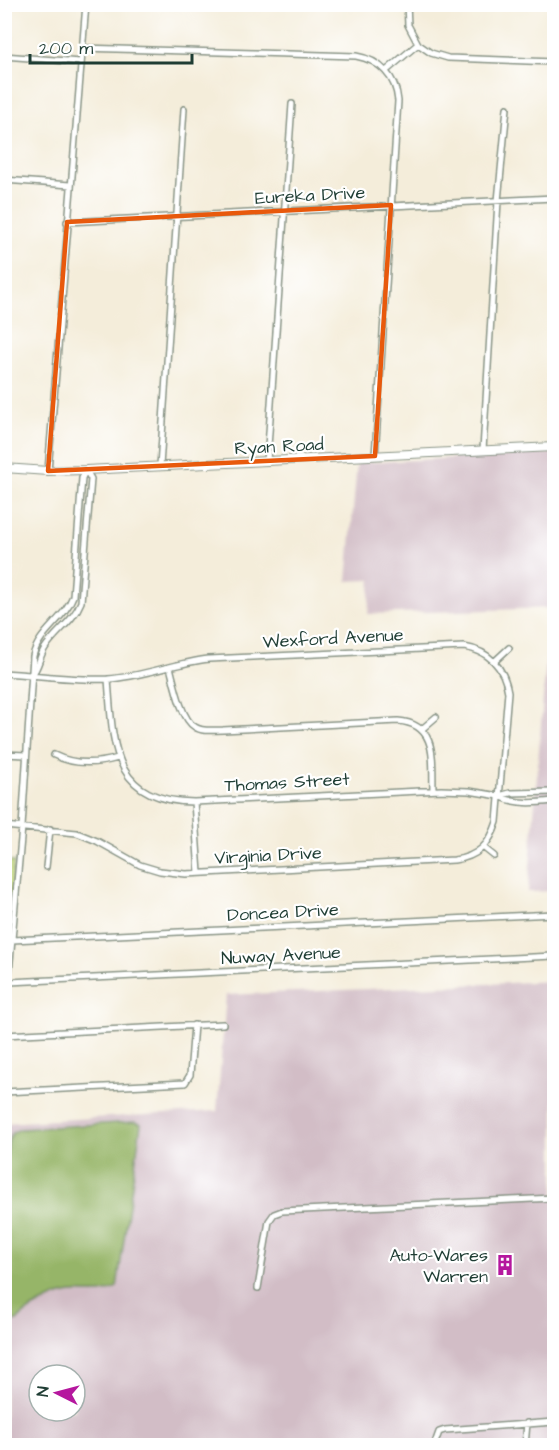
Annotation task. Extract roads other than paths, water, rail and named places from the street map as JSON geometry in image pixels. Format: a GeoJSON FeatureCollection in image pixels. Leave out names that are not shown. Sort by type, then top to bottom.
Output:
{"type":"FeatureCollection","features":[{"type":"Feature","properties":{"kind":"main road","name":"Ryan Road"},"geometry":{"type":"LineString","coordinates":[[4,468],[48,471],[86,470],[555,447]]}},
{"type":"Feature","properties":{"kind":"street"},"geometry":{"type":"LineString","coordinates":[[48,471],[86,4]]}},
{"type":"Feature","properties":{"kind":"street"},"geometry":{"type":"LineString","coordinates":[[407,4],[408,25],[418,44],[431,53],[448,58],[555,62]]}},
{"type":"Feature","properties":{"kind":"street"},"geometry":{"type":"LineString","coordinates":[[386,71],[418,44]]}},
{"type":"Feature","properties":{"kind":"street"},"geometry":{"type":"LineString","coordinates":[[82,48],[353,56],[376,62],[386,71],[395,85],[398,101],[375,456]]}},
{"type":"Feature","properties":{"kind":"street"},"geometry":{"type":"LineString","coordinates":[[4,56],[80,62]]}},
{"type":"Feature","properties":{"kind":"street"},"geometry":{"type":"LineString","coordinates":[[267,461],[291,104]]}},
{"type":"Feature","properties":{"kind":"street"},"geometry":{"type":"LineString","coordinates":[[483,450],[498,201],[507,108]]}},
{"type":"Feature","properties":{"kind":"street"},"geometry":{"type":"LineString","coordinates":[[160,466],[184,109]]}},
{"type":"Feature","properties":{"kind":"street"},"geometry":{"type":"LineString","coordinates":[[4,180],[70,185]]}},
{"type":"Feature","properties":{"kind":"street","name":"Eureka Drive"},"geometry":{"type":"LineString","coordinates":[[67,222],[555,198]]}},
{"type":"Feature","properties":{"kind":"street"},"geometry":{"type":"LineString","coordinates":[[32,675],[38,668],[45,649],[73,619],[81,602],[91,479],[86,470]]}},
{"type":"Feature","properties":{"kind":"street"},"geometry":{"type":"LineString","coordinates":[[4,1029],[22,827],[33,656],[36,645],[66,610],[73,596],[82,478],[86,470]]}},
{"type":"Feature","properties":{"kind":"street","name":"Wexford Avenue"},"geometry":{"type":"LineString","coordinates":[[4,673],[108,679],[148,673],[191,661],[217,658],[456,647],[475,649],[495,661]]}},
{"type":"Feature","properties":{"kind":"street"},"geometry":{"type":"LineString","coordinates":[[494,856],[484,848],[497,822],[508,692],[506,681],[495,661],[509,648]]}},
{"type":"Feature","properties":{"kind":"street"},"geometry":{"type":"LineString","coordinates":[[170,667],[185,715],[192,725],[200,729],[223,730],[398,721],[414,724],[426,733],[431,749],[433,790]]}},
{"type":"Feature","properties":{"kind":"street","name":"Thomas Street"},"geometry":{"type":"LineString","coordinates":[[108,679],[115,750],[118,758],[130,777],[145,791],[165,800],[194,802],[433,790],[461,790],[500,796],[555,792]]}},
{"type":"Feature","properties":{"kind":"street"},"geometry":{"type":"LineString","coordinates":[[422,729],[436,717]]}},
{"type":"Feature","properties":{"kind":"street"},"geometry":{"type":"LineString","coordinates":[[4,753],[26,755]]}},
{"type":"Feature","properties":{"kind":"street"},"geometry":{"type":"LineString","coordinates":[[54,754],[69,760],[102,763],[118,758]]}},
{"type":"Feature","properties":{"kind":"street"},"geometry":{"type":"LineString","coordinates":[[500,796],[510,801],[529,803],[555,801]]}},
{"type":"Feature","properties":{"kind":"street"},"geometry":{"type":"LineString","coordinates":[[194,802],[199,873]]}},
{"type":"Feature","properties":{"kind":"street","name":"Virginia Drive"},"geometry":{"type":"LineString","coordinates":[[4,826],[50,829],[85,836],[97,840],[130,860],[160,872],[199,873],[454,860],[470,857],[484,848]]}},
{"type":"Feature","properties":{"kind":"street"},"geometry":{"type":"LineString","coordinates":[[46,867],[50,829]]}},
{"type":"Feature","properties":{"kind":"street","name":"Doncea Drive"},"geometry":{"type":"LineString","coordinates":[[12,940],[555,914]]}},
{"type":"Feature","properties":{"kind":"street","name":"Nuway Avenue"},"geometry":{"type":"LineString","coordinates":[[9,982],[555,956]]}},
{"type":"Feature","properties":{"kind":"street"},"geometry":{"type":"LineString","coordinates":[[4,1035],[223,1024]]}},
{"type":"Feature","properties":{"kind":"street"},"geometry":{"type":"LineString","coordinates":[[4,1092],[185,1083],[190,1075],[194,1025]]}},
{"type":"Feature","properties":{"kind":"street"},"geometry":{"type":"LineString","coordinates":[[258,1288],[269,1221],[274,1214],[282,1211],[555,1198]]}},
{"type":"Feature","properties":{"kind":"street"},"geometry":{"type":"LineString","coordinates":[[434,1446],[439,1432],[555,1422]]}},
{"type":"Feature","properties":{"kind":"street"},"geometry":{"type":"LineString","coordinates":[[525,1446],[527,1424]]}},
{"type":"Feature","properties":{"kind":"place","name":"Auto-Wares Warren"},"geometry":{"type":"Point","coordinates":[505,1265]}}]}
